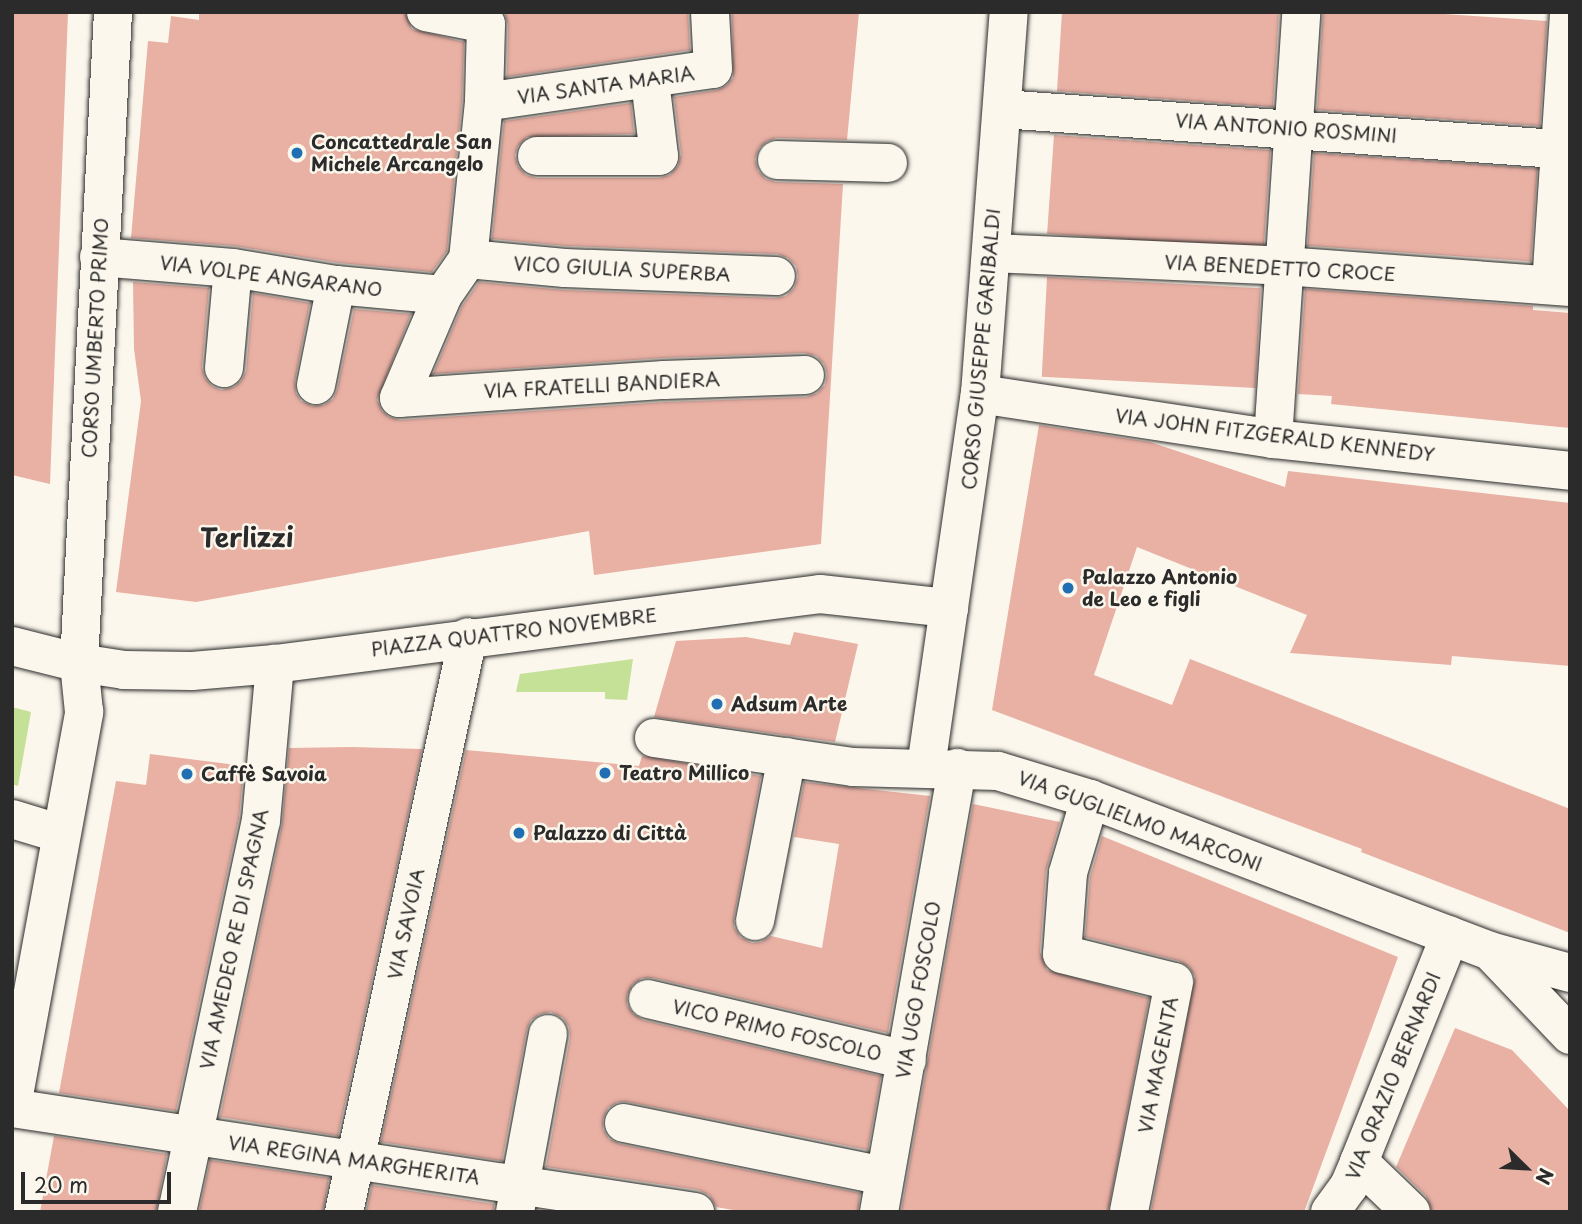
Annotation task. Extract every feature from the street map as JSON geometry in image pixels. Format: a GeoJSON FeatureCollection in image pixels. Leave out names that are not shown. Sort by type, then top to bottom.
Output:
{"type":"FeatureCollection","features":[{"type":"Feature","properties":{"kind":"street","name":"CORSO UMBERTO PRIMO"},"geometry":{"type":"LineString","coordinates":[[12,1107],[83,712],[79,663],[113,12]]}},
{"type":"Feature","properties":{"kind":"street"},"geometry":{"type":"LineString","coordinates":[[426,12],[485,24],[484,102],[468,259],[443,295]]}},
{"type":"Feature","properties":{"kind":"street","name":"VIA SANTA MARIA"},"geometry":{"type":"LineString","coordinates":[[484,102],[713,69],[710,12]]}},
{"type":"Feature","properties":{"kind":"street","name":"CORSO GIUSEPPE GARIBALDI"},"geometry":{"type":"LineString","coordinates":[[941,768],[949,608],[980,394],[1009,12]]}},
{"type":"Feature","properties":{"kind":"street"},"geometry":{"type":"LineString","coordinates":[[1273,439],[1301,12]]}},
{"type":"Feature","properties":{"kind":"street"},"geometry":{"type":"LineString","coordinates":[[1560,286],[1569,12]]}},
{"type":"Feature","properties":{"kind":"street"},"geometry":{"type":"LineString","coordinates":[[537,156],[659,156],[650,80]]}},
{"type":"Feature","properties":{"kind":"street","name":"VIA ANTONIO ROSMINI"},"geometry":{"type":"LineString","coordinates":[[1002,109],[1566,149]]}},
{"type":"Feature","properties":{"kind":"street"},"geometry":{"type":"LineString","coordinates":[[777,160],[888,163]]}},
{"type":"Feature","properties":{"kind":"street","name":"VIA BENEDETTO CROCE"},"geometry":{"type":"LineString","coordinates":[[991,253],[1284,266],[1560,286]]}},
{"type":"Feature","properties":{"kind":"street","name":"VIA VOLPE ANGARANO"},"geometry":{"type":"LineString","coordinates":[[99,257],[233,268],[336,285],[443,295]]}},
{"type":"Feature","properties":{"kind":"street","name":"VICO GIULIA SUPERBA"},"geometry":{"type":"LineString","coordinates":[[468,259],[565,268],[776,276]]}},
{"type":"Feature","properties":{"kind":"street"},"geometry":{"type":"LineString","coordinates":[[224,368],[233,268]]}},
{"type":"Feature","properties":{"kind":"street"},"geometry":{"type":"LineString","coordinates":[[316,385],[336,285]]}},
{"type":"Feature","properties":{"kind":"street","name":"VIA FRATELLI BANDIERA"},"geometry":{"type":"LineString","coordinates":[[443,295],[398,398],[664,380],[805,376]]}},
{"type":"Feature","properties":{"kind":"street","name":"VIA JOHN FITZGERALD KENNEDY"},"geometry":{"type":"LineString","coordinates":[[980,394],[1273,439],[1570,471]]}},
{"type":"Feature","properties":{"kind":"street","name":"PIAZZA QUATTRO NOVEMBRE"},"geometry":{"type":"LineString","coordinates":[[12,646],[79,663],[124,670],[192,671],[275,664],[468,637],[820,594],[949,608]]}},
{"type":"Feature","properties":{"kind":"street","name":"VIA SAVOIA"},"geometry":{"type":"LineString","coordinates":[[344,1212],[468,637]]}},
{"type":"Feature","properties":{"kind":"street","name":"VIA AMEDEO RE DI SPAGNA"},"geometry":{"type":"LineString","coordinates":[[177,1212],[261,821],[275,664]]}},
{"type":"Feature","properties":{"kind":"street","name":"VIA GUGLIELMO MARCONI"},"geometry":{"type":"LineString","coordinates":[[654,737],[853,767],[998,771],[1090,799],[1490,951],[1570,973]]}},
{"type":"Feature","properties":{"kind":"street"},"geometry":{"type":"LineString","coordinates":[[755,921],[787,757]]}},
{"type":"Feature","properties":{"kind":"street","name":"VIA UGO FOSCOLO"},"geometry":{"type":"LineString","coordinates":[[882,1194],[906,1060],[941,768]]}},
{"type":"Feature","properties":{"kind":"street","name":"VIA MAGENTA"},"geometry":{"type":"LineString","coordinates":[[1090,799],[1068,873],[1062,954],[1174,982],[1129,1212]]}},
{"type":"Feature","properties":{"kind":"street"},"geometry":{"type":"LineString","coordinates":[[12,819],[61,834]]}},
{"type":"Feature","properties":{"kind":"street","name":"VIA ORAZIO BERNARDI"},"geometry":{"type":"LineString","coordinates":[[1330,1212],[1349,1186],[1450,936]]}},
{"type":"Feature","properties":{"kind":"street"},"geometry":{"type":"LineString","coordinates":[[1490,951],[1570,1035]]}},
{"type":"Feature","properties":{"kind":"street","name":"VICO PRIMO FOSCOLO"},"geometry":{"type":"LineString","coordinates":[[648,999],[906,1060]]}},
{"type":"Feature","properties":{"kind":"street"},"geometry":{"type":"LineString","coordinates":[[518,1198],[548,1034]]}},
{"type":"Feature","properties":{"kind":"street","name":"VIA REGINA MARGHERITA"},"geometry":{"type":"LineString","coordinates":[[12,1107],[355,1159],[518,1198],[695,1212]]}},
{"type":"Feature","properties":{"kind":"street"},"geometry":{"type":"LineString","coordinates":[[624,1123],[882,1194]]}},
{"type":"Feature","properties":{"kind":"street"},"geometry":{"type":"LineString","coordinates":[[1359,1162],[1411,1212]]}},
{"type":"Feature","properties":{"kind":"green space"},"geometry":{"type":"Polygon","coordinates":[[[633,659],[627,700],[605,699],[605,692],[516,692],[520,674],[633,659]]]}},
{"type":"Feature","properties":{"kind":"green space"},"geometry":{"type":"Polygon","coordinates":[[[12,707],[31,712],[18,786],[12,784],[12,707]]]}},
{"type":"Feature","properties":{"kind":"building"},"geometry":{"type":"Polygon","coordinates":[[[12,12],[68,12],[50,484],[12,475],[12,12]]]}},
{"type":"Feature","properties":{"kind":"building","name":"Concattedrale San Michele Arcangelo"},"geometry":{"type":"Polygon","coordinates":[[[199,12],[405,12],[412,29],[464,42],[462,101],[447,251],[432,272],[339,263],[235,246],[131,238],[148,41],[168,43],[171,16],[199,20],[199,12]]]}},
{"type":"Feature","properties":{"kind":"building"},"geometry":{"type":"Polygon","coordinates":[[[504,12],[688,12],[690,50],[507,77],[508,25],[504,12]]]}},
{"type":"Feature","properties":{"kind":"building"},"geometry":{"type":"Polygon","coordinates":[[[732,12],[859,12],[847,140],[777,138],[767,141],[759,148],[755,159],[758,171],[766,179],[776,182],[843,184],[821,544],[594,575],[589,531],[196,602],[116,592],[141,401],[134,349],[133,282],[209,288],[202,367],[205,378],[212,386],[221,390],[234,387],[246,371],[253,293],[310,303],[295,381],[296,393],[301,401],[312,406],[324,405],[333,399],[337,390],[354,309],[411,314],[377,400],[382,411],[389,417],[400,420],[665,402],[806,397],[817,393],[825,385],[827,374],[824,364],[816,356],[804,353],[663,358],[433,374],[462,306],[479,282],[564,290],[775,298],[786,296],[794,288],[798,277],[796,266],[788,258],[777,254],[566,246],[492,239],[504,121],[631,103],[634,134],[527,137],[518,146],[515,155],[518,166],[526,175],[537,178],[659,178],[670,175],[678,166],[681,154],[674,97],[717,90],[726,86],[733,78],[732,12]]]}},
{"type":"Feature","properties":{"kind":"building"},"geometry":{"type":"Polygon","coordinates":[[[1062,12],[1279,12],[1273,107],[1057,91],[1062,12]]]}},
{"type":"Feature","properties":{"kind":"building"},"geometry":{"type":"Polygon","coordinates":[[[1323,12],[1415,12],[1547,21],[1540,126],[1317,110],[1323,12]]]}},
{"type":"Feature","properties":{"kind":"building"},"geometry":{"type":"Polygon","coordinates":[[[1054,135],[1270,150],[1264,249],[1047,234],[1054,135]]]}},
{"type":"Feature","properties":{"kind":"building"},"geometry":{"type":"Polygon","coordinates":[[[1314,153],[1537,169],[1531,261],[1308,246],[1314,153]]]}},
{"type":"Feature","properties":{"kind":"building"},"geometry":{"type":"Polygon","coordinates":[[[1047,277],[1261,288],[1255,388],[1042,377],[1047,277]]]}},
{"type":"Feature","properties":{"kind":"building"},"geometry":{"type":"Polygon","coordinates":[[[1305,289],[1533,306],[1533,310],[1570,313],[1570,428],[1331,404],[1332,396],[1298,394],[1305,289]]]}},
{"type":"Feature","properties":{"kind":"building"},"geometry":{"type":"Polygon","coordinates":[[[1039,425],[1150,442],[1285,487],[1288,471],[1570,503],[1570,666],[1452,656],[1451,665],[1290,653],[1307,615],[1137,547],[1094,675],[1172,705],[1190,659],[1570,809],[1570,933],[1361,852],[1362,849],[992,710],[1039,425]]]}},
{"type":"Feature","properties":{"kind":"building"},"geometry":{"type":"Polygon","coordinates":[[[794,632],[858,644],[835,742],[654,717],[676,641],[746,637],[790,645],[794,632]]]}},
{"type":"Feature","properties":{"kind":"building"},"geometry":{"type":"Polygon","coordinates":[[[289,748],[422,749],[338,1136],[220,1117],[282,825],[289,748]]]}},
{"type":"Feature","properties":{"kind":"building"},"geometry":{"type":"Polygon","coordinates":[[[466,750],[639,766],[642,756],[761,776],[734,917],[734,927],[740,937],[752,943],[761,942],[771,936],[822,948],[839,844],[794,837],[804,782],[930,796],[888,1033],[653,978],[642,978],[633,984],[627,995],[627,1005],[633,1014],[643,1020],[881,1076],[868,1150],[628,1102],[618,1102],[608,1108],[603,1119],[603,1129],[609,1139],[620,1144],[860,1193],[858,1212],[744,1212],[716,1207],[709,1195],[698,1190],[546,1167],[570,1037],[569,1027],[563,1018],[551,1012],[540,1014],[531,1020],[527,1029],[502,1161],[381,1142],[466,750]]]}},
{"type":"Feature","properties":{"kind":"building"},"geometry":{"type":"Polygon","coordinates":[[[150,754],[244,766],[239,818],[176,1111],[59,1093],[116,781],[146,785],[150,754]]]}},
{"type":"Feature","properties":{"kind":"building"},"geometry":{"type":"Polygon","coordinates":[[[973,804],[1060,822],[1046,871],[1040,952],[1047,970],[1149,998],[1108,1212],[901,1212],[973,804]]]}},
{"type":"Feature","properties":{"kind":"building"},"geometry":{"type":"Polygon","coordinates":[[[1102,836],[1398,957],[1304,1212],[1151,1212],[1195,976],[1189,967],[1179,961],[1085,937],[1090,877],[1102,836]]]}},
{"type":"Feature","properties":{"kind":"building"},"geometry":{"type":"Polygon","coordinates":[[[1455,1028],[1512,1050],[1570,1111],[1570,1212],[1432,1212],[1426,1196],[1396,1167],[1455,1028]]]}},
{"type":"Feature","properties":{"kind":"building"},"geometry":{"type":"Polygon","coordinates":[[[54,1136],[167,1154],[156,1212],[40,1212],[54,1136]]]}},
{"type":"Feature","properties":{"kind":"building"},"geometry":{"type":"Polygon","coordinates":[[[210,1160],[329,1178],[323,1212],[199,1212],[210,1160]]]}},
{"type":"Feature","properties":{"kind":"building"},"geometry":{"type":"Polygon","coordinates":[[[372,1185],[494,1204],[494,1212],[366,1212],[372,1185]]]}},
{"type":"Feature","properties":{"kind":"place","name":"Concattedrale San Michele Arcangelo"},"geometry":{"type":"Point","coordinates":[297,153]}},
{"type":"Feature","properties":{"kind":"place","name":"Palazzo Antonio de Leo e figli"},"geometry":{"type":"Point","coordinates":[1068,588]}},
{"type":"Feature","properties":{"kind":"place","name":"Adsum Arte"},"geometry":{"type":"Point","coordinates":[717,704]}},
{"type":"Feature","properties":{"kind":"place","name":"Teatro Millico"},"geometry":{"type":"Point","coordinates":[605,773]}},
{"type":"Feature","properties":{"kind":"place","name":"Caffè Savoia"},"geometry":{"type":"Point","coordinates":[187,774]}},
{"type":"Feature","properties":{"kind":"place","name":"Palazzo di Città"},"geometry":{"type":"Point","coordinates":[519,833]}},
{"type":"Feature","properties":{"kind":"district","name":"Terlizzi"},"geometry":{"type":"Point","coordinates":[247,537]}}]}
